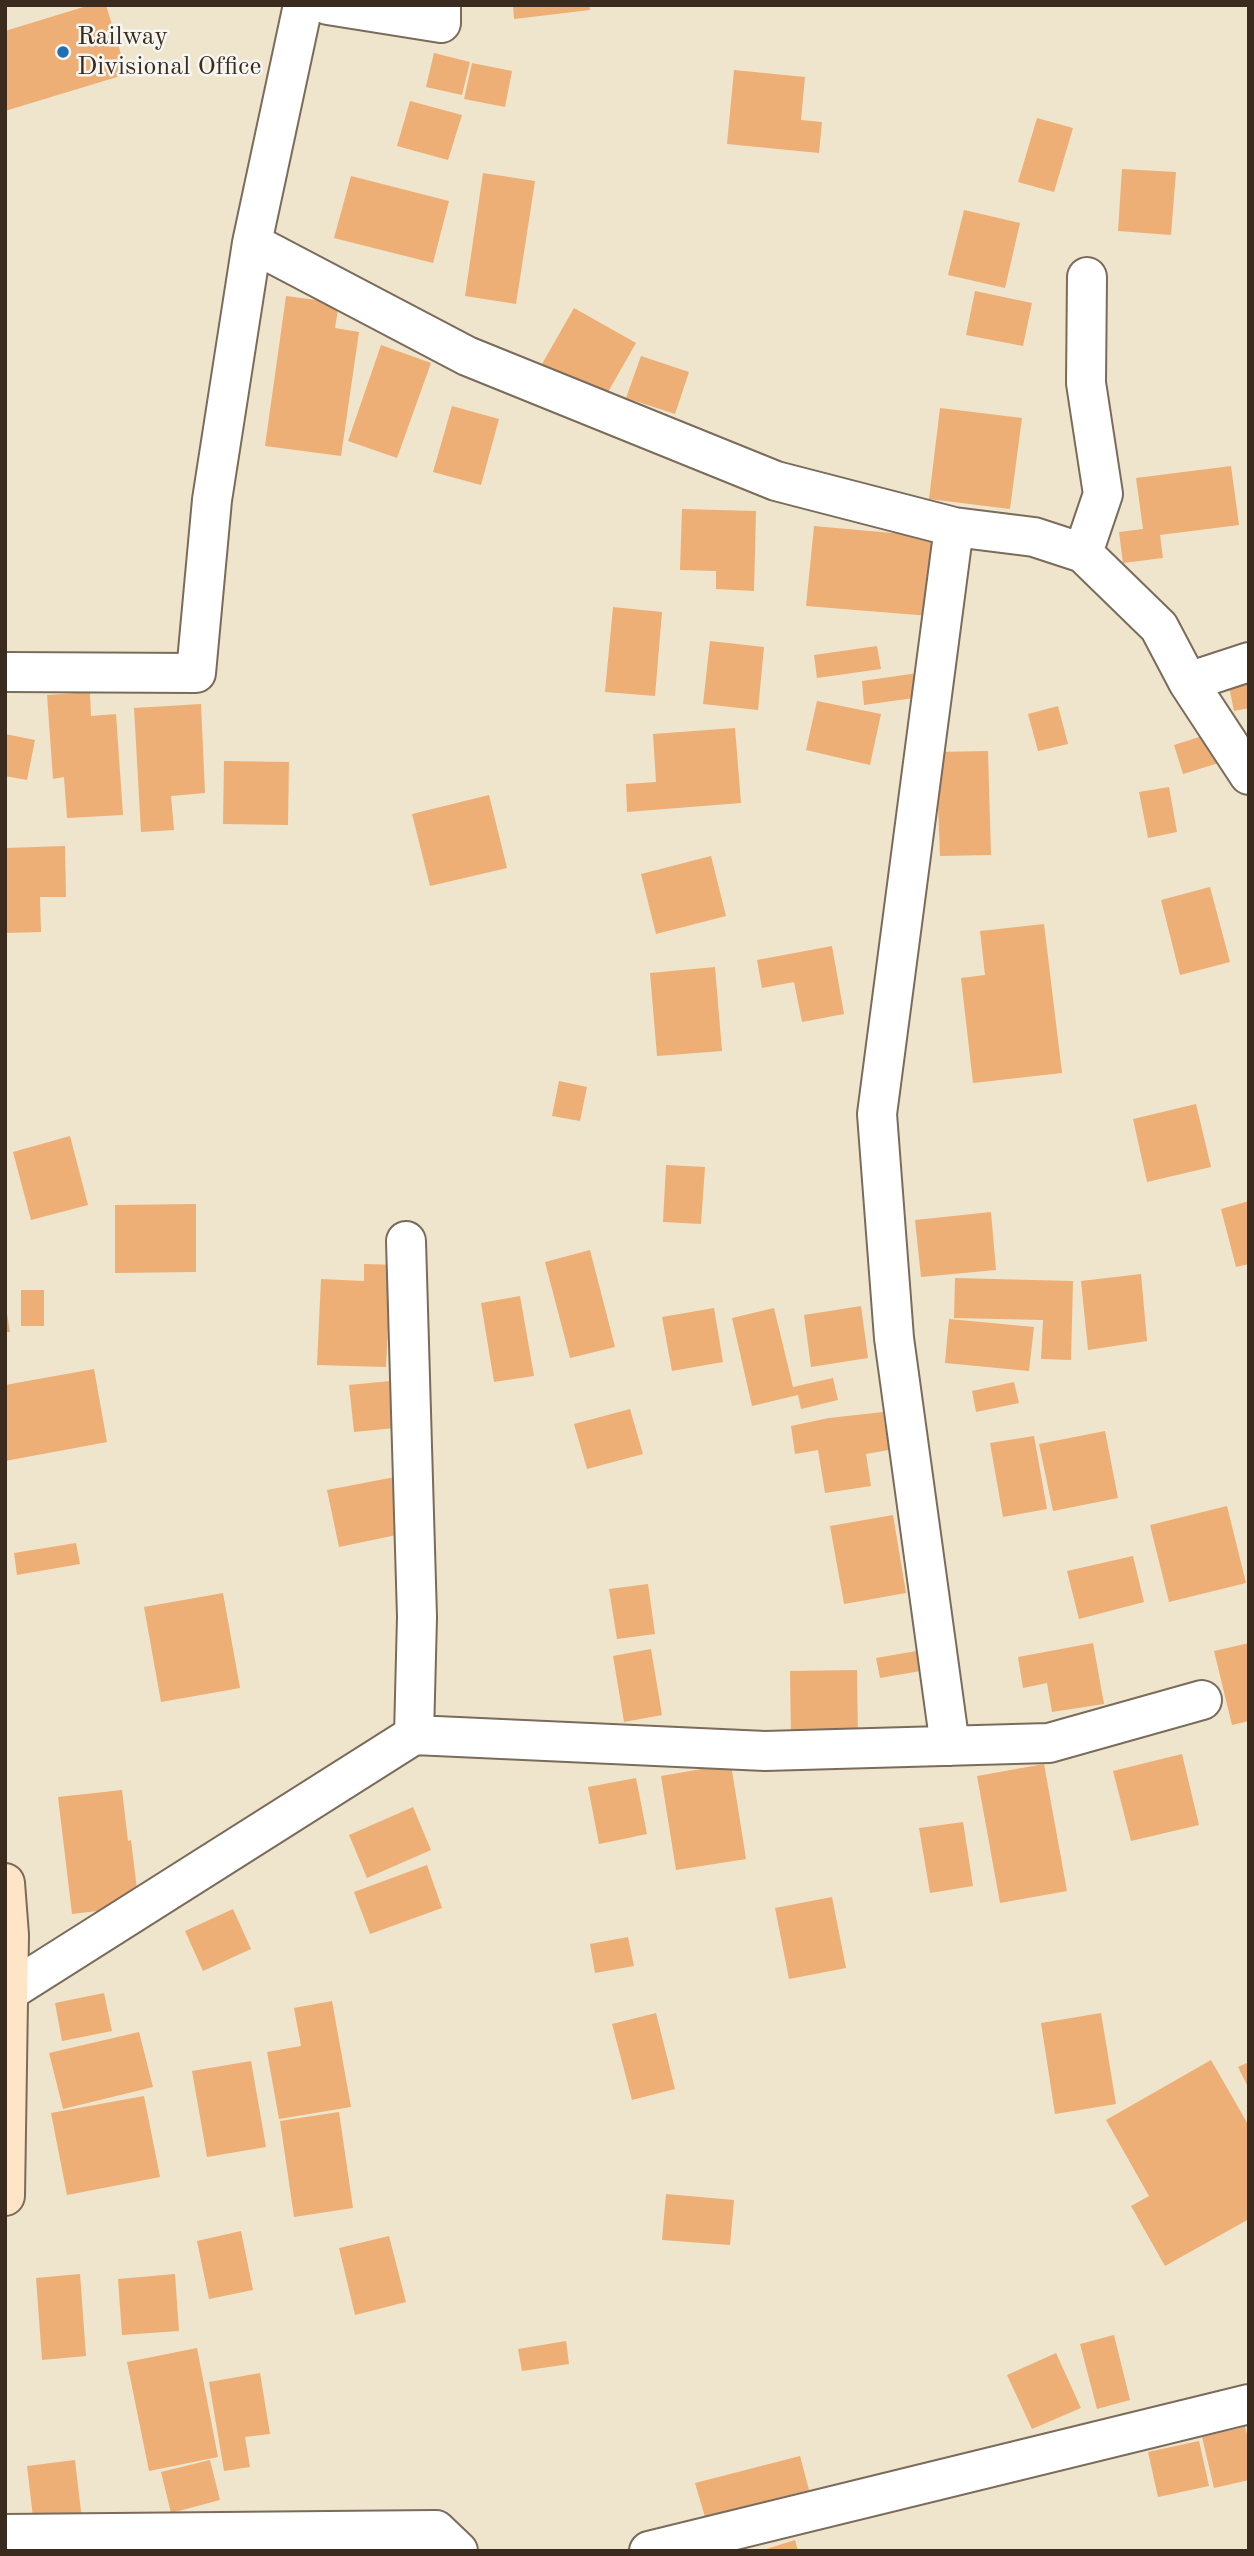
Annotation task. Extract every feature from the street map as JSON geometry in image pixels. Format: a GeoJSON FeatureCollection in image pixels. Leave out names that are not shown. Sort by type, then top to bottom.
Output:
{"type":"FeatureCollection","features":[{"type":"Feature","properties":{"kind":"main road"},"geometry":{"type":"LineString","coordinates":[[5,1883],[9,1935],[5,2196]]}},
{"type":"Feature","properties":{"kind":"street"},"geometry":{"type":"LineString","coordinates":[[5,672],[196,673],[212,500],[252,243],[303,5]]}},
{"type":"Feature","properties":{"kind":"street"},"geometry":{"type":"LineString","coordinates":[[328,5],[440,23],[441,5]]}},
{"type":"Feature","properties":{"kind":"street"},"geometry":{"type":"LineString","coordinates":[[252,243],[480,361],[776,481],[954,527],[1034,537],[1083,553],[1159,627],[1188,682],[1249,775]]}},
{"type":"Feature","properties":{"kind":"street"},"geometry":{"type":"LineString","coordinates":[[1083,553],[1103,494],[1086,383],[1087,276]]}},
{"type":"Feature","properties":{"kind":"street"},"geometry":{"type":"LineString","coordinates":[[950,1746],[894,1338],[877,1114],[954,527]]}},
{"type":"Feature","properties":{"kind":"street"},"geometry":{"type":"LineString","coordinates":[[1188,682],[1249,662]]}},
{"type":"Feature","properties":{"kind":"street"},"geometry":{"type":"LineString","coordinates":[[406,1241],[417,1617],[414,1735]]}},
{"type":"Feature","properties":{"kind":"street"},"geometry":{"type":"LineString","coordinates":[[8,1993],[414,1735],[765,1751],[1049,1743],[1202,1700]]}},
{"type":"Feature","properties":{"kind":"street"},"geometry":{"type":"LineString","coordinates":[[649,2551],[1249,2404]]}},
{"type":"Feature","properties":{"kind":"street"},"geometry":{"type":"LineString","coordinates":[[5,2534],[436,2530],[458,2551]]}},
{"type":"Feature","properties":{"kind":"building","name":"Railway Divisional Office"},"geometry":{"type":"Polygon","coordinates":[[[90,5],[106,5],[127,74],[5,111],[5,31],[90,5]]]}},
{"type":"Feature","properties":{"kind":"building"},"geometry":{"type":"Polygon","coordinates":[[[513,5],[589,5],[590,10],[514,19],[513,5]]]}},
{"type":"Feature","properties":{"kind":"building"},"geometry":{"type":"Polygon","coordinates":[[[434,53],[470,62],[462,95],[426,87],[434,53]]]}},
{"type":"Feature","properties":{"kind":"building"},"geometry":{"type":"Polygon","coordinates":[[[472,63],[512,71],[505,107],[464,99],[472,63]]]}},
{"type":"Feature","properties":{"kind":"building"},"geometry":{"type":"Polygon","coordinates":[[[734,70],[805,77],[801,120],[822,122],[819,153],[727,144],[734,70]]]}},
{"type":"Feature","properties":{"kind":"building"},"geometry":{"type":"Polygon","coordinates":[[[410,101],[462,115],[448,160],[397,146],[410,101]]]}},
{"type":"Feature","properties":{"kind":"building"},"geometry":{"type":"Polygon","coordinates":[[[1037,118],[1073,128],[1054,192],[1018,182],[1037,118]]]}},
{"type":"Feature","properties":{"kind":"building"},"geometry":{"type":"Polygon","coordinates":[[[1122,169],[1176,172],[1171,235],[1118,231],[1122,169]]]}},
{"type":"Feature","properties":{"kind":"building"},"geometry":{"type":"Polygon","coordinates":[[[483,173],[535,181],[516,304],[465,296],[483,173]]]}},
{"type":"Feature","properties":{"kind":"building"},"geometry":{"type":"Polygon","coordinates":[[[351,176],[449,201],[433,263],[334,238],[351,176]]]}},
{"type":"Feature","properties":{"kind":"building"},"geometry":{"type":"Polygon","coordinates":[[[964,210],[1020,223],[1005,288],[948,275],[964,210]]]}},
{"type":"Feature","properties":{"kind":"building"},"geometry":{"type":"Polygon","coordinates":[[[975,291],[1032,303],[1023,346],[966,335],[975,291]]]}},
{"type":"Feature","properties":{"kind":"building"},"geometry":{"type":"Polygon","coordinates":[[[286,296],[339,303],[335,328],[359,332],[341,456],[265,446],[286,296]]]}},
{"type":"Feature","properties":{"kind":"building"},"geometry":{"type":"Polygon","coordinates":[[[574,308],[636,343],[604,399],[542,364],[574,308]]]}},
{"type":"Feature","properties":{"kind":"building"},"geometry":{"type":"Polygon","coordinates":[[[381,345],[431,363],[397,458],[348,441],[381,345]]]}},
{"type":"Feature","properties":{"kind":"building"},"geometry":{"type":"Polygon","coordinates":[[[641,356],[689,372],[675,414],[626,398],[641,356]]]}},
{"type":"Feature","properties":{"kind":"building"},"geometry":{"type":"Polygon","coordinates":[[[452,406],[499,419],[481,485],[433,472],[452,406]]]}},
{"type":"Feature","properties":{"kind":"building"},"geometry":{"type":"Polygon","coordinates":[[[940,408],[1022,418],[1010,509],[929,499],[940,408]]]}},
{"type":"Feature","properties":{"kind":"building"},"geometry":{"type":"Polygon","coordinates":[[[1231,466],[1239,525],[1160,535],[1163,558],[1123,563],[1119,532],[1143,529],[1136,478],[1231,466]]]}},
{"type":"Feature","properties":{"kind":"building"},"geometry":{"type":"Polygon","coordinates":[[[682,509],[756,511],[754,591],[716,589],[716,571],[680,570],[682,509]]]}},
{"type":"Feature","properties":{"kind":"building"},"geometry":{"type":"Polygon","coordinates":[[[814,526],[937,537],[930,616],[806,606],[814,526]]]}},
{"type":"Feature","properties":{"kind":"building"},"geometry":{"type":"Polygon","coordinates":[[[613,607],[662,612],[655,696],[605,692],[613,607]]]}},
{"type":"Feature","properties":{"kind":"building"},"geometry":{"type":"Polygon","coordinates":[[[710,641],[764,647],[758,710],[703,704],[710,641]]]}},
{"type":"Feature","properties":{"kind":"building"},"geometry":{"type":"Polygon","coordinates":[[[877,646],[881,669],[817,678],[814,655],[877,646]]]}},
{"type":"Feature","properties":{"kind":"building"},"geometry":{"type":"Polygon","coordinates":[[[925,672],[928,696],[864,705],[862,681],[925,672]]]}},
{"type":"Feature","properties":{"kind":"building"},"geometry":{"type":"Polygon","coordinates":[[[1249,673],[1249,708],[1234,711],[1227,677],[1249,673]]]}},
{"type":"Feature","properties":{"kind":"building"},"geometry":{"type":"Polygon","coordinates":[[[90,692],[91,716],[116,714],[123,815],[67,818],[64,777],[53,779],[47,695],[90,692]]]}},
{"type":"Feature","properties":{"kind":"building"},"geometry":{"type":"Polygon","coordinates":[[[817,701],[881,714],[870,765],[806,750],[817,701]]]}},
{"type":"Feature","properties":{"kind":"building"},"geometry":{"type":"Polygon","coordinates":[[[201,704],[205,793],[171,796],[174,830],[141,832],[134,708],[201,704]]]}},
{"type":"Feature","properties":{"kind":"building"},"geometry":{"type":"Polygon","coordinates":[[[1058,706],[1068,744],[1038,751],[1028,714],[1058,706]]]}},
{"type":"Feature","properties":{"kind":"building"},"geometry":{"type":"Polygon","coordinates":[[[735,728],[741,803],[627,812],[626,784],[656,782],[653,734],[735,728]]]}},
{"type":"Feature","properties":{"kind":"building"},"geometry":{"type":"Polygon","coordinates":[[[1215,732],[1225,761],[1183,774],[1174,745],[1215,732]]]}},
{"type":"Feature","properties":{"kind":"building"},"geometry":{"type":"Polygon","coordinates":[[[5,734],[35,740],[27,780],[5,776],[5,734]]]}},
{"type":"Feature","properties":{"kind":"building"},"geometry":{"type":"Polygon","coordinates":[[[988,751],[991,855],[940,856],[936,752],[988,751]]]}},
{"type":"Feature","properties":{"kind":"building"},"geometry":{"type":"Polygon","coordinates":[[[224,761],[289,762],[288,825],[223,824],[224,761]]]}},
{"type":"Feature","properties":{"kind":"building"},"geometry":{"type":"Polygon","coordinates":[[[1169,787],[1177,832],[1148,838],[1139,792],[1169,787]]]}},
{"type":"Feature","properties":{"kind":"building"},"geometry":{"type":"Polygon","coordinates":[[[489,795],[507,868],[430,886],[412,814],[489,795]]]}},
{"type":"Feature","properties":{"kind":"building"},"geometry":{"type":"Polygon","coordinates":[[[65,846],[66,897],[40,897],[41,932],[5,933],[5,848],[65,846]]]}},
{"type":"Feature","properties":{"kind":"building"},"geometry":{"type":"Polygon","coordinates":[[[711,856],[726,916],[656,934],[641,874],[711,856]]]}},
{"type":"Feature","properties":{"kind":"building"},"geometry":{"type":"Polygon","coordinates":[[[1210,887],[1230,962],[1180,975],[1161,900],[1210,887]]]}},
{"type":"Feature","properties":{"kind":"building"},"geometry":{"type":"Polygon","coordinates":[[[1044,924],[1062,1073],[973,1083],[961,978],[985,975],[980,931],[1044,924]]]}},
{"type":"Feature","properties":{"kind":"building"},"geometry":{"type":"Polygon","coordinates":[[[832,946],[844,1014],[802,1022],[794,982],[762,988],[757,960],[832,946]]]}},
{"type":"Feature","properties":{"kind":"building"},"geometry":{"type":"Polygon","coordinates":[[[715,967],[722,1051],[657,1056],[650,973],[715,967]]]}},
{"type":"Feature","properties":{"kind":"building"},"geometry":{"type":"Polygon","coordinates":[[[559,1081],[587,1087],[580,1121],[552,1116],[559,1081]]]}},
{"type":"Feature","properties":{"kind":"building"},"geometry":{"type":"Polygon","coordinates":[[[1196,1104],[1211,1167],[1147,1182],[1133,1119],[1196,1104]]]}},
{"type":"Feature","properties":{"kind":"building"},"geometry":{"type":"Polygon","coordinates":[[[70,1136],[88,1205],[31,1220],[13,1152],[70,1136]]]}},
{"type":"Feature","properties":{"kind":"building"},"geometry":{"type":"Polygon","coordinates":[[[666,1165],[705,1167],[701,1224],[663,1222],[666,1165]]]}},
{"type":"Feature","properties":{"kind":"building"},"geometry":{"type":"Polygon","coordinates":[[[1249,1201],[1249,1264],[1236,1267],[1221,1209],[1249,1201]]]}},
{"type":"Feature","properties":{"kind":"building"},"geometry":{"type":"Polygon","coordinates":[[[196,1204],[196,1272],[115,1273],[115,1205],[196,1204]]]}},
{"type":"Feature","properties":{"kind":"building"},"geometry":{"type":"Polygon","coordinates":[[[991,1212],[996,1270],[921,1277],[915,1220],[991,1212]]]}},
{"type":"Feature","properties":{"kind":"building"},"geometry":{"type":"Polygon","coordinates":[[[590,1250],[615,1347],[570,1358],[545,1262],[590,1250]]]}},
{"type":"Feature","properties":{"kind":"building"},"geometry":{"type":"Polygon","coordinates":[[[364,1264],[399,1265],[397,1328],[388,1328],[386,1367],[317,1365],[321,1279],[364,1281],[364,1264]]]}},
{"type":"Feature","properties":{"kind":"building"},"geometry":{"type":"Polygon","coordinates":[[[1141,1274],[1147,1341],[1088,1350],[1081,1281],[1141,1274]]]}},
{"type":"Feature","properties":{"kind":"building"},"geometry":{"type":"Polygon","coordinates":[[[955,1278],[1073,1281],[1071,1360],[1041,1359],[1043,1320],[954,1318],[955,1278]]]}},
{"type":"Feature","properties":{"kind":"building"},"geometry":{"type":"Polygon","coordinates":[[[21,1290],[44,1290],[44,1326],[21,1326],[21,1290]]]}},
{"type":"Feature","properties":{"kind":"building"},"geometry":{"type":"Polygon","coordinates":[[[520,1296],[534,1376],[494,1382],[481,1303],[520,1296]]]}},
{"type":"Feature","properties":{"kind":"building"},"geometry":{"type":"Polygon","coordinates":[[[5,1301],[10,1332],[5,1332],[5,1301]]]}},
{"type":"Feature","properties":{"kind":"building"},"geometry":{"type":"Polygon","coordinates":[[[861,1306],[868,1358],[811,1367],[804,1315],[861,1306]]]}},
{"type":"Feature","properties":{"kind":"building"},"geometry":{"type":"Polygon","coordinates":[[[714,1308],[723,1362],[672,1371],[662,1317],[714,1308]]]}},
{"type":"Feature","properties":{"kind":"building"},"geometry":{"type":"Polygon","coordinates":[[[774,1308],[793,1387],[833,1378],[838,1400],[801,1409],[798,1395],[752,1406],[732,1318],[774,1308]]]}},
{"type":"Feature","properties":{"kind":"building"},"geometry":{"type":"Polygon","coordinates":[[[949,1319],[1034,1327],[1029,1371],[945,1363],[949,1319]]]}},
{"type":"Feature","properties":{"kind":"building"},"geometry":{"type":"Polygon","coordinates":[[[94,1369],[107,1442],[5,1461],[5,1385],[94,1369]]]}},
{"type":"Feature","properties":{"kind":"building"},"geometry":{"type":"Polygon","coordinates":[[[390,1381],[394,1428],[354,1432],[349,1385],[390,1381]]]}},
{"type":"Feature","properties":{"kind":"building"},"geometry":{"type":"Polygon","coordinates":[[[1014,1382],[1019,1403],[976,1412],[972,1391],[1014,1382]]]}},
{"type":"Feature","properties":{"kind":"building"},"geometry":{"type":"Polygon","coordinates":[[[630,1409],[643,1454],[587,1469],[574,1424],[630,1409]]]}},
{"type":"Feature","properties":{"kind":"building"},"geometry":{"type":"Polygon","coordinates":[[[883,1412],[889,1450],[866,1454],[871,1486],[825,1493],[818,1450],[795,1454],[791,1426],[829,1418],[883,1412]]]}},
{"type":"Feature","properties":{"kind":"building"},"geometry":{"type":"Polygon","coordinates":[[[1105,1431],[1118,1498],[1053,1511],[1039,1444],[1105,1431]]]}},
{"type":"Feature","properties":{"kind":"building"},"geometry":{"type":"Polygon","coordinates":[[[1034,1436],[1047,1509],[1003,1517],[990,1443],[1034,1436]]]}},
{"type":"Feature","properties":{"kind":"building"},"geometry":{"type":"Polygon","coordinates":[[[395,1477],[406,1533],[339,1547],[327,1490],[395,1477]]]}},
{"type":"Feature","properties":{"kind":"building"},"geometry":{"type":"Polygon","coordinates":[[[1227,1506],[1246,1583],[1169,1602],[1150,1525],[1227,1506]]]}},
{"type":"Feature","properties":{"kind":"building"},"geometry":{"type":"Polygon","coordinates":[[[893,1515],[906,1593],[844,1604],[830,1526],[893,1515]]]}},
{"type":"Feature","properties":{"kind":"building"},"geometry":{"type":"Polygon","coordinates":[[[76,1543],[80,1564],[17,1575],[14,1553],[76,1543]]]}},
{"type":"Feature","properties":{"kind":"building"},"geometry":{"type":"Polygon","coordinates":[[[1133,1556],[1144,1602],[1079,1619],[1067,1571],[1133,1556]]]}},
{"type":"Feature","properties":{"kind":"building"},"geometry":{"type":"Polygon","coordinates":[[[648,1584],[655,1634],[617,1639],[609,1589],[648,1584]]]}},
{"type":"Feature","properties":{"kind":"building"},"geometry":{"type":"Polygon","coordinates":[[[223,1593],[240,1688],[161,1702],[144,1607],[223,1593]]]}},
{"type":"Feature","properties":{"kind":"building"},"geometry":{"type":"Polygon","coordinates":[[[1093,1643],[1104,1704],[1052,1712],[1047,1683],[1023,1688],[1018,1657],[1093,1643]]]}},
{"type":"Feature","properties":{"kind":"building"},"geometry":{"type":"Polygon","coordinates":[[[1249,1643],[1249,1721],[1232,1725],[1214,1651],[1249,1643]]]}},
{"type":"Feature","properties":{"kind":"building"},"geometry":{"type":"Polygon","coordinates":[[[651,1649],[662,1715],[624,1722],[613,1656],[651,1649]]]}},
{"type":"Feature","properties":{"kind":"building"},"geometry":{"type":"Polygon","coordinates":[[[922,1650],[926,1670],[880,1678],[876,1658],[922,1650]]]}},
{"type":"Feature","properties":{"kind":"building"},"geometry":{"type":"Polygon","coordinates":[[[857,1670],[858,1739],[791,1740],[790,1671],[857,1670]]]}},
{"type":"Feature","properties":{"kind":"building"},"geometry":{"type":"Polygon","coordinates":[[[1182,1754],[1199,1825],[1131,1841],[1113,1771],[1182,1754]]]}},
{"type":"Feature","properties":{"kind":"building"},"geometry":{"type":"Polygon","coordinates":[[[731,1764],[746,1859],[676,1870],[661,1776],[731,1764]]]}},
{"type":"Feature","properties":{"kind":"building"},"geometry":{"type":"Polygon","coordinates":[[[1044,1764],[1067,1891],[1000,1903],[977,1776],[1044,1764]]]}},
{"type":"Feature","properties":{"kind":"building"},"geometry":{"type":"Polygon","coordinates":[[[636,1778],[647,1834],[599,1844],[588,1787],[636,1778]]]}},
{"type":"Feature","properties":{"kind":"building"},"geometry":{"type":"Polygon","coordinates":[[[122,1790],[139,1906],[72,1914],[58,1797],[122,1790]]]}},
{"type":"Feature","properties":{"kind":"building"},"geometry":{"type":"Polygon","coordinates":[[[413,1807],[431,1850],[367,1878],[349,1835],[413,1807]]]}},
{"type":"Feature","properties":{"kind":"building"},"geometry":{"type":"Polygon","coordinates":[[[963,1822],[973,1886],[930,1893],[919,1828],[963,1822]]]}},
{"type":"Feature","properties":{"kind":"building"},"geometry":{"type":"Polygon","coordinates":[[[427,1865],[442,1908],[370,1934],[354,1892],[427,1865]]]}},
{"type":"Feature","properties":{"kind":"building"},"geometry":{"type":"Polygon","coordinates":[[[832,1897],[846,1968],[789,1979],[775,1908],[832,1897]]]}},
{"type":"Feature","properties":{"kind":"building"},"geometry":{"type":"Polygon","coordinates":[[[233,1909],[251,1949],[203,1971],[185,1931],[233,1909]]]}},
{"type":"Feature","properties":{"kind":"building"},"geometry":{"type":"Polygon","coordinates":[[[628,1937],[634,1966],[595,1973],[590,1944],[628,1937]]]}},
{"type":"Feature","properties":{"kind":"building"},"geometry":{"type":"Polygon","coordinates":[[[104,1993],[112,2031],[62,2041],[55,2003],[104,1993]]]}},
{"type":"Feature","properties":{"kind":"building"},"geometry":{"type":"Polygon","coordinates":[[[332,2001],[351,2107],[279,2119],[267,2052],[301,2046],[294,2008],[332,2001]]]}},
{"type":"Feature","properties":{"kind":"building"},"geometry":{"type":"Polygon","coordinates":[[[656,2013],[675,2089],[632,2100],[612,2024],[656,2013]]]}},
{"type":"Feature","properties":{"kind":"building"},"geometry":{"type":"Polygon","coordinates":[[[1101,2013],[1116,2104],[1055,2114],[1041,2023],[1101,2013]]]}},
{"type":"Feature","properties":{"kind":"building"},"geometry":{"type":"Polygon","coordinates":[[[139,2032],[153,2087],[63,2109],[49,2053],[139,2032]]]}},
{"type":"Feature","properties":{"kind":"building"},"geometry":{"type":"Polygon","coordinates":[[[1211,2060],[1249,2126],[1249,2219],[1165,2266],[1131,2206],[1149,2196],[1106,2120],[1211,2060]]]}},
{"type":"Feature","properties":{"kind":"building"},"geometry":{"type":"Polygon","coordinates":[[[251,2061],[266,2147],[207,2157],[192,2071],[251,2061]]]}},
{"type":"Feature","properties":{"kind":"building"},"geometry":{"type":"Polygon","coordinates":[[[1249,2062],[1249,2089],[1238,2067],[1249,2062]]]}},
{"type":"Feature","properties":{"kind":"building"},"geometry":{"type":"Polygon","coordinates":[[[144,2096],[160,2177],[67,2195],[51,2113],[144,2096]]]}},
{"type":"Feature","properties":{"kind":"building"},"geometry":{"type":"Polygon","coordinates":[[[339,2112],[353,2208],[294,2217],[280,2121],[339,2112]]]}},
{"type":"Feature","properties":{"kind":"building"},"geometry":{"type":"Polygon","coordinates":[[[666,2194],[734,2200],[730,2245],[662,2240],[666,2194]]]}},
{"type":"Feature","properties":{"kind":"building"},"geometry":{"type":"Polygon","coordinates":[[[241,2231],[253,2290],[209,2299],[197,2241],[241,2231]]]}},
{"type":"Feature","properties":{"kind":"building"},"geometry":{"type":"Polygon","coordinates":[[[389,2236],[406,2302],[355,2315],[339,2248],[389,2236]]]}},
{"type":"Feature","properties":{"kind":"building"},"geometry":{"type":"Polygon","coordinates":[[[80,2274],[86,2356],[42,2360],[36,2278],[80,2274]]]}},
{"type":"Feature","properties":{"kind":"building"},"geometry":{"type":"Polygon","coordinates":[[[175,2274],[179,2331],[122,2335],[118,2279],[175,2274]]]}},
{"type":"Feature","properties":{"kind":"building"},"geometry":{"type":"Polygon","coordinates":[[[1114,2335],[1130,2400],[1097,2409],[1080,2344],[1114,2335]]]}},
{"type":"Feature","properties":{"kind":"building"},"geometry":{"type":"Polygon","coordinates":[[[566,2341],[569,2364],[522,2371],[518,2349],[566,2341]]]}},
{"type":"Feature","properties":{"kind":"building"},"geometry":{"type":"Polygon","coordinates":[[[197,2348],[218,2457],[149,2471],[127,2362],[197,2348]]]}},
{"type":"Feature","properties":{"kind":"building"},"geometry":{"type":"Polygon","coordinates":[[[1056,2353],[1081,2408],[1032,2429],[1007,2375],[1056,2353]]]}},
{"type":"Feature","properties":{"kind":"building"},"geometry":{"type":"Polygon","coordinates":[[[260,2373],[270,2434],[245,2437],[250,2467],[224,2471],[209,2382],[260,2373]]]}},
{"type":"Feature","properties":{"kind":"building"},"geometry":{"type":"Polygon","coordinates":[[[1245,2427],[1249,2442],[1249,2480],[1214,2488],[1202,2437],[1245,2427]]]}},
{"type":"Feature","properties":{"kind":"building"},"geometry":{"type":"Polygon","coordinates":[[[1199,2441],[1209,2486],[1158,2497],[1148,2452],[1199,2441]]]}},
{"type":"Feature","properties":{"kind":"building"},"geometry":{"type":"Polygon","coordinates":[[[800,2456],[809,2490],[705,2517],[695,2483],[800,2456]]]}},
{"type":"Feature","properties":{"kind":"building"},"geometry":{"type":"Polygon","coordinates":[[[75,2460],[82,2520],[34,2526],[27,2466],[75,2460]]]}},
{"type":"Feature","properties":{"kind":"building"},"geometry":{"type":"Polygon","coordinates":[[[210,2460],[220,2500],[171,2513],[161,2472],[210,2460]]]}},
{"type":"Feature","properties":{"kind":"building"},"geometry":{"type":"Polygon","coordinates":[[[795,2540],[798,2551],[763,2551],[763,2550],[795,2540]]]}},
{"type":"Feature","properties":{"kind":"place","name":"Railway Divisional Office"},"geometry":{"type":"Point","coordinates":[63,52]}}]}
